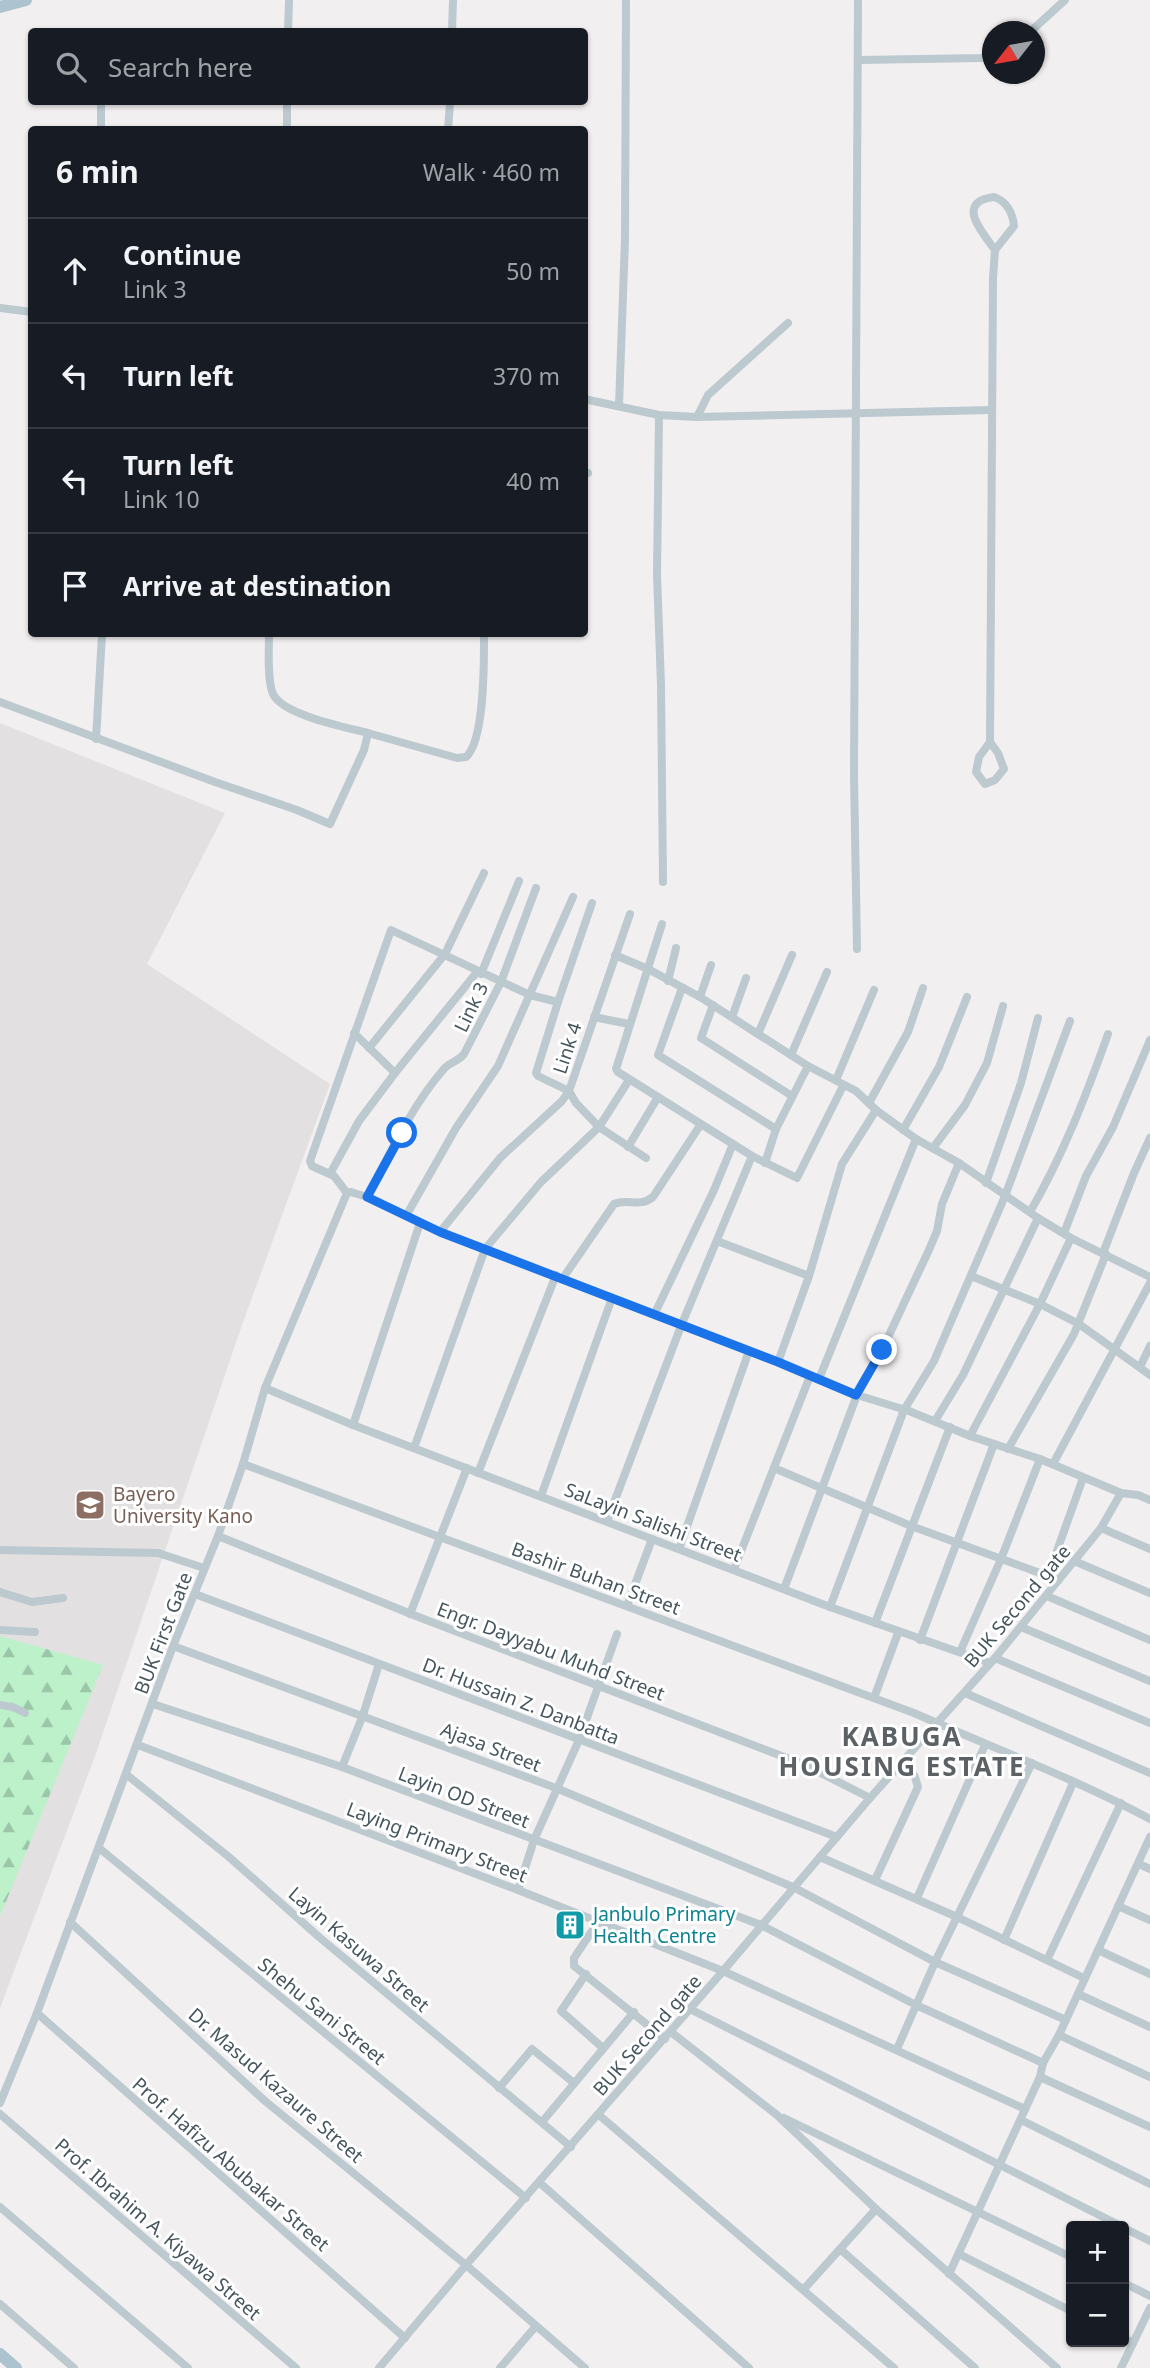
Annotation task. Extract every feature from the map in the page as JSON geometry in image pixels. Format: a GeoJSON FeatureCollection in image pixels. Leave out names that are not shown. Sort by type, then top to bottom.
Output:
{"type":"FeatureCollection","features":[{"type":"Feature","properties":{"kind":"main road"},"geometry":{"type":"LineString","coordinates":[[0,7],[26,0]]}},
{"type":"Feature","properties":{"kind":"main road"},"geometry":{"type":"LineString","coordinates":[[0,2354],[16,2368]]}},
{"type":"Feature","properties":{"kind":"street"},"geometry":{"type":"LineString","coordinates":[[288,28],[289,0]]}},
{"type":"Feature","properties":{"kind":"street"},"geometry":{"type":"LineString","coordinates":[[452,28],[453,0]]}},
{"type":"Feature","properties":{"kind":"street"},"geometry":{"type":"LineString","coordinates":[[620,406],[625,239],[626,0]]}},
{"type":"Feature","properties":{"kind":"street"},"geometry":{"type":"LineString","coordinates":[[857,949],[855,750],[858,0]]}},
{"type":"Feature","properties":{"kind":"street"},"geometry":{"type":"LineString","coordinates":[[1042,21],[1065,0]]}},
{"type":"Feature","properties":{"kind":"street"},"geometry":{"type":"LineString","coordinates":[[858,60],[982,58]]}},
{"type":"Feature","properties":{"kind":"street"},"geometry":{"type":"LineString","coordinates":[[101,105],[101,126]]}},
{"type":"Feature","properties":{"kind":"street"},"geometry":{"type":"LineString","coordinates":[[287,105],[287,126]]}},
{"type":"Feature","properties":{"kind":"street"},"geometry":{"type":"LineString","coordinates":[[448,126],[450,105]]}},
{"type":"Feature","properties":{"kind":"street"},"geometry":{"type":"LineString","coordinates":[[990,742],[1004,769],[995,780],[985,784],[978,777],[976,764],[990,742],[993,278],[995,250],[1014,226],[1013,217],[1006,205],[994,197],[975,206],[974,213],[975,222],[995,250]]}},
{"type":"Feature","properties":{"kind":"street"},"geometry":{"type":"LineString","coordinates":[[0,308],[28,312]]}},
{"type":"Feature","properties":{"kind":"street"},"geometry":{"type":"LineString","coordinates":[[697,417],[708,395],[788,323]]}},
{"type":"Feature","properties":{"kind":"street"},"geometry":{"type":"LineString","coordinates":[[588,399],[659,415],[697,417],[991,410]]}},
{"type":"Feature","properties":{"kind":"street"},"geometry":{"type":"LineString","coordinates":[[659,415],[657,574],[663,882]]}},
{"type":"Feature","properties":{"kind":"street"},"geometry":{"type":"LineString","coordinates":[[96,739],[102,637]]}},
{"type":"Feature","properties":{"kind":"street"},"geometry":{"type":"LineString","coordinates":[[269,637],[271,687],[276,698],[288,708],[457,758],[466,757],[477,741],[484,637]]}},
{"type":"Feature","properties":{"kind":"street"},"geometry":{"type":"LineString","coordinates":[[0,702],[330,824],[364,750],[368,733]]}},
{"type":"Feature","properties":{"kind":"street"},"geometry":{"type":"LineString","coordinates":[[369,1048],[445,954],[484,873]]}},
{"type":"Feature","properties":{"kind":"street"},"geometry":{"type":"LineString","coordinates":[[330,1174],[359,1121],[395,1073],[479,973],[519,881]]}},
{"type":"Feature","properties":{"kind":"street","name":"Link 3"},"geometry":{"type":"LineString","coordinates":[[367,1197],[427,1090],[444,1067],[462,1058],[500,982],[536,888]]}},
{"type":"Feature","properties":{"kind":"street"},"geometry":{"type":"LineString","coordinates":[[406,1216],[456,1128],[498,1066],[573,897]]}},
{"type":"Feature","properties":{"kind":"street"},"geometry":{"type":"LineString","coordinates":[[592,903],[536,1073],[569,1091],[576,1103],[599,1127],[646,1158]]}},
{"type":"Feature","properties":{"kind":"street","name":"Link 4"},"geometry":{"type":"LineString","coordinates":[[440,1232],[500,1158],[562,1101],[569,1091],[630,914]]}},
{"type":"Feature","properties":{"kind":"street"},"geometry":{"type":"LineString","coordinates":[[662,924],[616,1069],[629,1080],[752,1156],[799,1177],[840,1083],[874,990]]}},
{"type":"Feature","properties":{"kind":"street"},"geometry":{"type":"LineString","coordinates":[[558,1002],[530,995],[391,930],[310,1161],[312,1166],[338,1180],[347,1193],[367,1197],[440,1232],[560,1276],[856,1395],[1040,1459],[1121,1493],[1150,1500]]}},
{"type":"Feature","properties":{"kind":"street"},"geometry":{"type":"LineString","coordinates":[[668,981],[676,948]]}},
{"type":"Feature","properties":{"kind":"street"},"geometry":{"type":"LineString","coordinates":[[615,955],[648,969],[699,997],[808,1066],[856,1091],[903,1130],[959,1163],[1038,1218],[1067,1236],[1150,1277]]}},
{"type":"Feature","properties":{"kind":"street"},"geometry":{"type":"LineString","coordinates":[[758,1034],[792,955]]}},
{"type":"Feature","properties":{"kind":"street"},"geometry":{"type":"LineString","coordinates":[[699,997],[711,965]]}},
{"type":"Feature","properties":{"kind":"street"},"geometry":{"type":"LineString","coordinates":[[791,1055],[827,972]]}},
{"type":"Feature","properties":{"kind":"street"},"geometry":{"type":"LineString","coordinates":[[732,1017],[746,978]]}},
{"type":"Feature","properties":{"kind":"street"},"geometry":{"type":"LineString","coordinates":[[682,988],[658,1055],[776,1129]]}},
{"type":"Feature","properties":{"kind":"street"},"geometry":{"type":"LineString","coordinates":[[869,1102],[908,1031],[923,989]]}},
{"type":"Feature","properties":{"kind":"street"},"geometry":{"type":"LineString","coordinates":[[903,1130],[939,1067],[967,997]]}},
{"type":"Feature","properties":{"kind":"street"},"geometry":{"type":"LineString","coordinates":[[713,1005],[701,1038],[792,1096]]}},
{"type":"Feature","properties":{"kind":"street"},"geometry":{"type":"LineString","coordinates":[[933,1148],[965,1105],[987,1063],[1003,1006]]}},
{"type":"Feature","properties":{"kind":"street"},"geometry":{"type":"LineString","coordinates":[[594,1017],[629,1024]]}},
{"type":"Feature","properties":{"kind":"street"},"geometry":{"type":"LineString","coordinates":[[986,1183],[1021,1083],[1038,1018]]}},
{"type":"Feature","properties":{"kind":"street"},"geometry":{"type":"LineString","coordinates":[[830,1607],[904,1410],[934,1361],[971,1276],[1005,1196],[1070,1021]]}},
{"type":"Feature","properties":{"kind":"street"},"geometry":{"type":"LineString","coordinates":[[354,1033],[395,1073]]}},
{"type":"Feature","properties":{"kind":"street"},"geometry":{"type":"LineString","coordinates":[[1030,1212],[1055,1170],[1085,1099],[1108,1034]]}},
{"type":"Feature","properties":{"kind":"street"},"geometry":{"type":"LineString","coordinates":[[970,1436],[1040,1304],[1067,1236],[1086,1176],[1112,1127],[1150,1040]]}},
{"type":"Feature","properties":{"kind":"street"},"geometry":{"type":"LineString","coordinates":[[765,1163],[776,1129],[808,1066]]}},
{"type":"Feature","properties":{"kind":"street"},"geometry":{"type":"LineString","coordinates":[[414,1448],[485,1249],[541,1182],[599,1127],[629,1080]]}},
{"type":"Feature","properties":{"kind":"street"},"geometry":{"type":"LineString","coordinates":[[628,1147],[658,1097]]}},
{"type":"Feature","properties":{"kind":"street"},"geometry":{"type":"LineString","coordinates":[[778,1362],[809,1276],[842,1164],[876,1110]]}},
{"type":"Feature","properties":{"kind":"street"},"geometry":{"type":"LineString","coordinates":[[478,1473],[560,1276],[614,1204],[621,1201],[641,1204],[653,1198],[701,1124]]}},
{"type":"Feature","properties":{"kind":"street"},"geometry":{"type":"LineString","coordinates":[[1009,1449],[1079,1324],[1150,1138]]}},
{"type":"Feature","properties":{"kind":"street"},"geometry":{"type":"LineString","coordinates":[[734,1569],[774,1468],[916,1139]]}},
{"type":"Feature","properties":{"kind":"street"},"geometry":{"type":"LineString","coordinates":[[654,1315],[733,1144]]}},
{"type":"Feature","properties":{"kind":"street"},"geometry":{"type":"LineString","coordinates":[[681,1326],[752,1156]]}},
{"type":"Feature","properties":{"kind":"street"},"geometry":{"type":"LineString","coordinates":[[607,1521],[681,1326],[752,1156]]}},
{"type":"Feature","properties":{"kind":"street"},"geometry":{"type":"LineString","coordinates":[[784,1589],[856,1395],[882,1350],[928,1252],[937,1231],[942,1205],[959,1163]]}},
{"type":"Feature","properties":{"kind":"street","name":"BUK First Gate"},"geometry":{"type":"LineString","coordinates":[[0,2103],[37,2013],[173,1646],[218,1536],[265,1388],[347,1193]]}},
{"type":"Feature","properties":{"kind":"street"},"geometry":{"type":"LineString","coordinates":[[935,1421],[963,1375],[1038,1218]]}},
{"type":"Feature","properties":{"kind":"street"},"geometry":{"type":"LineString","coordinates":[[353,1425],[420,1223]]}},
{"type":"Feature","properties":{"kind":"street"},"geometry":{"type":"LineString","coordinates":[[718,1241],[809,1276]]}},
{"type":"Feature","properties":{"kind":"street"},"geometry":{"type":"LineString","coordinates":[[971,1276],[1040,1304],[1079,1324],[1150,1375]]}},
{"type":"Feature","properties":{"kind":"street"},"geometry":{"type":"LineString","coordinates":[[1053,1464],[1150,1283]]}},
{"type":"Feature","properties":{"kind":"street"},"geometry":{"type":"LineString","coordinates":[[541,1496],[612,1298]]}},
{"type":"Feature","properties":{"kind":"street"},"geometry":{"type":"LineString","coordinates":[[1140,1367],[1150,1346]]}},
{"type":"Feature","properties":{"kind":"street"},"geometry":{"type":"LineString","coordinates":[[678,1549],[749,1351]]}},
{"type":"Feature","properties":{"kind":"street","name":"SaLayin Salishi Street"},"geometry":{"type":"LineString","coordinates":[[265,1388],[353,1425],[898,1633],[993,1660],[1150,1723]]}},
{"type":"Feature","properties":{"kind":"street"},"geometry":{"type":"LineString","coordinates":[[875,1623],[950,1427]]}},
{"type":"Feature","properties":{"kind":"street"},"geometry":{"type":"LineString","coordinates":[[920,1640],[994,1444]]}},
{"type":"Feature","properties":{"kind":"street"},"geometry":{"type":"LineString","coordinates":[[960,1652],[1002,1559],[1040,1459]]}},
{"type":"Feature","properties":{"kind":"street","name":"Bashir Buhan Street"},"geometry":{"type":"LineString","coordinates":[[243,1464],[874,1698],[1032,1763],[1150,1819]]}},
{"type":"Feature","properties":{"kind":"street"},"geometry":{"type":"LineString","coordinates":[[411,1614],[467,1468]]}},
{"type":"Feature","properties":{"kind":"street"},"geometry":{"type":"LineString","coordinates":[[774,1468],[911,1526],[1059,1580]]}},
{"type":"Feature","properties":{"kind":"street"},"geometry":{"type":"LineString","coordinates":[[1048,1576],[1083,1478]]}},
{"type":"Feature","properties":{"kind":"street","name":"BUK Second gate"},"geometry":{"type":"LineString","coordinates":[[379,2368],[723,1972],[870,1798],[1021,1627],[1101,1528],[1121,1493]]}},
{"type":"Feature","properties":{"kind":"street"},"geometry":{"type":"LineString","coordinates":[[1101,1528],[1150,1549]]}},
{"type":"Feature","properties":{"kind":"street","name":"Engr. Dayyabu Muhd Street"},"geometry":{"type":"LineString","coordinates":[[218,1536],[411,1614],[805,1765],[870,1798]]}},
{"type":"Feature","properties":{"kind":"street"},"geometry":{"type":"LineString","coordinates":[[626,1606],[652,1539]]}},
{"type":"Feature","properties":{"kind":"street"},"geometry":{"type":"LineString","coordinates":[[0,1550],[158,1553],[204,1567]]}},
{"type":"Feature","properties":{"kind":"street"},"geometry":{"type":"LineString","coordinates":[[1074,1561],[1150,1592]]}},
{"type":"Feature","properties":{"kind":"street"},"geometry":{"type":"LineString","coordinates":[[0,1592],[32,1602],[64,1598]]}},
{"type":"Feature","properties":{"kind":"street","name":"Dr. Hussain Z. Danbatta"},"geometry":{"type":"LineString","coordinates":[[195,1594],[837,1837]]}},
{"type":"Feature","properties":{"kind":"street"},"geometry":{"type":"LineString","coordinates":[[1047,1596],[1150,1640]]}},
{"type":"Feature","properties":{"kind":"street"},"geometry":{"type":"LineString","coordinates":[[1021,1627],[1150,1681]]}},
{"type":"Feature","properties":{"kind":"street"},"geometry":{"type":"LineString","coordinates":[[0,1630],[35,1632]]}},
{"type":"Feature","properties":{"kind":"street"},"geometry":{"type":"LineString","coordinates":[[874,1698],[898,1633]]}},
{"type":"Feature","properties":{"kind":"street"},"geometry":{"type":"LineString","coordinates":[[518,1890],[534,1840],[579,1740],[617,1634]]}},
{"type":"Feature","properties":{"kind":"street","name":"Ajasa Street"},"geometry":{"type":"LineString","coordinates":[[173,1646],[556,1788],[793,1887],[935,1962],[1066,2020]]}},
{"type":"Feature","properties":{"kind":"street"},"geometry":{"type":"LineString","coordinates":[[342,1767],[363,1715],[379,1664]]}},
{"type":"Feature","properties":{"kind":"street"},"geometry":{"type":"LineString","coordinates":[[965,1693],[1150,1773]]}},
{"type":"Feature","properties":{"kind":"street","name":"Layin OD Street"},"geometry":{"type":"LineString","coordinates":[[153,1704],[342,1767],[761,1925],[916,2005],[1043,2063]]}},
{"type":"Feature","properties":{"kind":"street"},"geometry":{"type":"LineString","coordinates":[[0,1705],[25,1713]]}},
{"type":"Feature","properties":{"kind":"street","name":"Laying Primary Street"},"geometry":{"type":"LineString","coordinates":[[138,1745],[518,1890],[723,1972],[1025,2109]]}},
{"type":"Feature","properties":{"kind":"street"},"geometry":{"type":"LineString","coordinates":[[917,1898],[985,1745]]}},
{"type":"Feature","properties":{"kind":"street"},"geometry":{"type":"LineString","coordinates":[[874,1880],[918,1787],[905,1761]]}},
{"type":"Feature","properties":{"kind":"street"},"geometry":{"type":"LineString","coordinates":[[897,2049],[935,1962],[1032,1763]]}},
{"type":"Feature","properties":{"kind":"street","name":"Layin Kasuwa Street"},"geometry":{"type":"LineString","coordinates":[[127,1775],[229,1857],[318,1937],[571,2147]]}},
{"type":"Feature","properties":{"kind":"street"},"geometry":{"type":"LineString","coordinates":[[1004,1940],[1073,1783]]}},
{"type":"Feature","properties":{"kind":"street"},"geometry":{"type":"LineString","coordinates":[[1047,1960],[1121,1803]]}},
{"type":"Feature","properties":{"kind":"street"},"geometry":{"type":"LineString","coordinates":[[949,2274],[1040,2077],[1043,2063],[1059,2035],[1150,1837]]}},
{"type":"Feature","properties":{"kind":"street","name":"Shehu Sani Street"},"geometry":{"type":"LineString","coordinates":[[99,1848],[526,2198]]}},
{"type":"Feature","properties":{"kind":"street"},"geometry":{"type":"LineString","coordinates":[[820,1857],[917,1898],[1084,1978]]}},
{"type":"Feature","properties":{"kind":"street"},"geometry":{"type":"LineString","coordinates":[[1139,1864],[1150,1869]]}},
{"type":"Feature","properties":{"kind":"street"},"geometry":{"type":"LineString","coordinates":[[1118,1906],[1150,1920]]}},
{"type":"Feature","properties":{"kind":"street","name":"Dr. Masud Kazaure Street"},"geometry":{"type":"LineString","coordinates":[[71,1922],[265,2101],[466,2265],[585,2368]]}},
{"type":"Feature","properties":{"kind":"street"},"geometry":{"type":"LineString","coordinates":[[598,1922],[573,1963],[634,2012],[776,2115],[876,2209],[1057,2368]]}},
{"type":"Feature","properties":{"kind":"street"},"geometry":{"type":"LineString","coordinates":[[1098,1950],[1150,1974]]}},
{"type":"Feature","properties":{"kind":"street"},"geometry":{"type":"LineString","coordinates":[[586,1975],[561,2011],[603,2048]]}},
{"type":"Feature","properties":{"kind":"street"},"geometry":{"type":"LineString","coordinates":[[1078,1994],[1150,2027]]}},
{"type":"Feature","properties":{"kind":"street"},"geometry":{"type":"LineString","coordinates":[[690,2009],[1110,2221]]}},
{"type":"Feature","properties":{"kind":"street"},"geometry":{"type":"LineString","coordinates":[[542,2122],[634,2012]]}},
{"type":"Feature","properties":{"kind":"street","name":"Prof. Hafizu Abubakar Street"},"geometry":{"type":"LineString","coordinates":[[37,2013],[405,2338]]}},
{"type":"Feature","properties":{"kind":"street"},"geometry":{"type":"LineString","coordinates":[[1059,2035],[1150,2077]]}},
{"type":"Feature","properties":{"kind":"street"},"geometry":{"type":"LineString","coordinates":[[499,2088],[532,2049],[574,2083]]}},
{"type":"Feature","properties":{"kind":"street"},"geometry":{"type":"LineString","coordinates":[[1040,2077],[1150,2127]]}},
{"type":"Feature","properties":{"kind":"street","name":"Prof. Ibrahim A. Kiyawa Street"},"geometry":{"type":"LineString","coordinates":[[0,2113],[296,2368]]}},
{"type":"Feature","properties":{"kind":"street"},"geometry":{"type":"LineString","coordinates":[[599,2115],[894,2368]]}},
{"type":"Feature","properties":{"kind":"street"},"geometry":{"type":"LineString","coordinates":[[776,2115],[1066,2254]]}},
{"type":"Feature","properties":{"kind":"street"},"geometry":{"type":"LineString","coordinates":[[1020,2120],[1150,2184]]}},
{"type":"Feature","properties":{"kind":"street"},"geometry":{"type":"LineString","coordinates":[[540,2183],[749,2368]]}},
{"type":"Feature","properties":{"kind":"street"},"geometry":{"type":"LineString","coordinates":[[0,2207],[188,2368]]}},
{"type":"Feature","properties":{"kind":"street"},"geometry":{"type":"LineString","coordinates":[[804,2290],[876,2209]]}},
{"type":"Feature","properties":{"kind":"street"},"geometry":{"type":"LineString","coordinates":[[1129,2230],[1150,2241]]}},
{"type":"Feature","properties":{"kind":"street"},"geometry":{"type":"LineString","coordinates":[[841,2249],[975,2368]]}},
{"type":"Feature","properties":{"kind":"street"},"geometry":{"type":"LineString","coordinates":[[959,2254],[1066,2308]]}},
{"type":"Feature","properties":{"kind":"street"},"geometry":{"type":"LineString","coordinates":[[1126,2284],[1150,2296]]}},
{"type":"Feature","properties":{"kind":"street"},"geometry":{"type":"LineString","coordinates":[[0,2304],[74,2368]]}},
{"type":"Feature","properties":{"kind":"street"},"geometry":{"type":"LineString","coordinates":[[1121,2368],[1150,2308]]}},
{"type":"Feature","properties":{"kind":"street"},"geometry":{"type":"LineString","coordinates":[[500,2368],[536,2326]]}},
{"type":"Feature","properties":{"kind":"street"},"geometry":{"type":"LineString","coordinates":[[1129,2341],[1133,2343]]}},
{"type":"Feature","properties":{"kind":"shaded area","name":"Bayero University Kano"},"geometry":{"type":"Polygon","coordinates":[[[0,723],[225,813],[147,964],[330,1084],[242,1325],[94,1759],[0,2008],[0,723]]]}},
{"type":"Feature","properties":{"kind":"green space"},"geometry":{"type":"Polygon","coordinates":[[[0,1636],[103,1665],[0,1916],[0,1636]]]}},
{"type":"Feature","properties":{"kind":"place","name":"Bayero University Kano"},"geometry":{"type":"Point","coordinates":[90,1505]}},
{"type":"Feature","properties":{"kind":"place","name":"Janbulo Primary Health Centre"},"geometry":{"type":"Point","coordinates":[570,1925]}},
{"type":"Feature","properties":{"kind":"district","name":"KABUGA HOUSING ESTATE"},"geometry":{"type":"Point","coordinates":[902,1751]}},
{"type":"Feature","properties":{"kind":"route"},"geometry":{"type":"LineString","coordinates":[[402,1133],[367,1197],[440,1232],[556,1275],[856,1395],[882,1350]]}}]}
